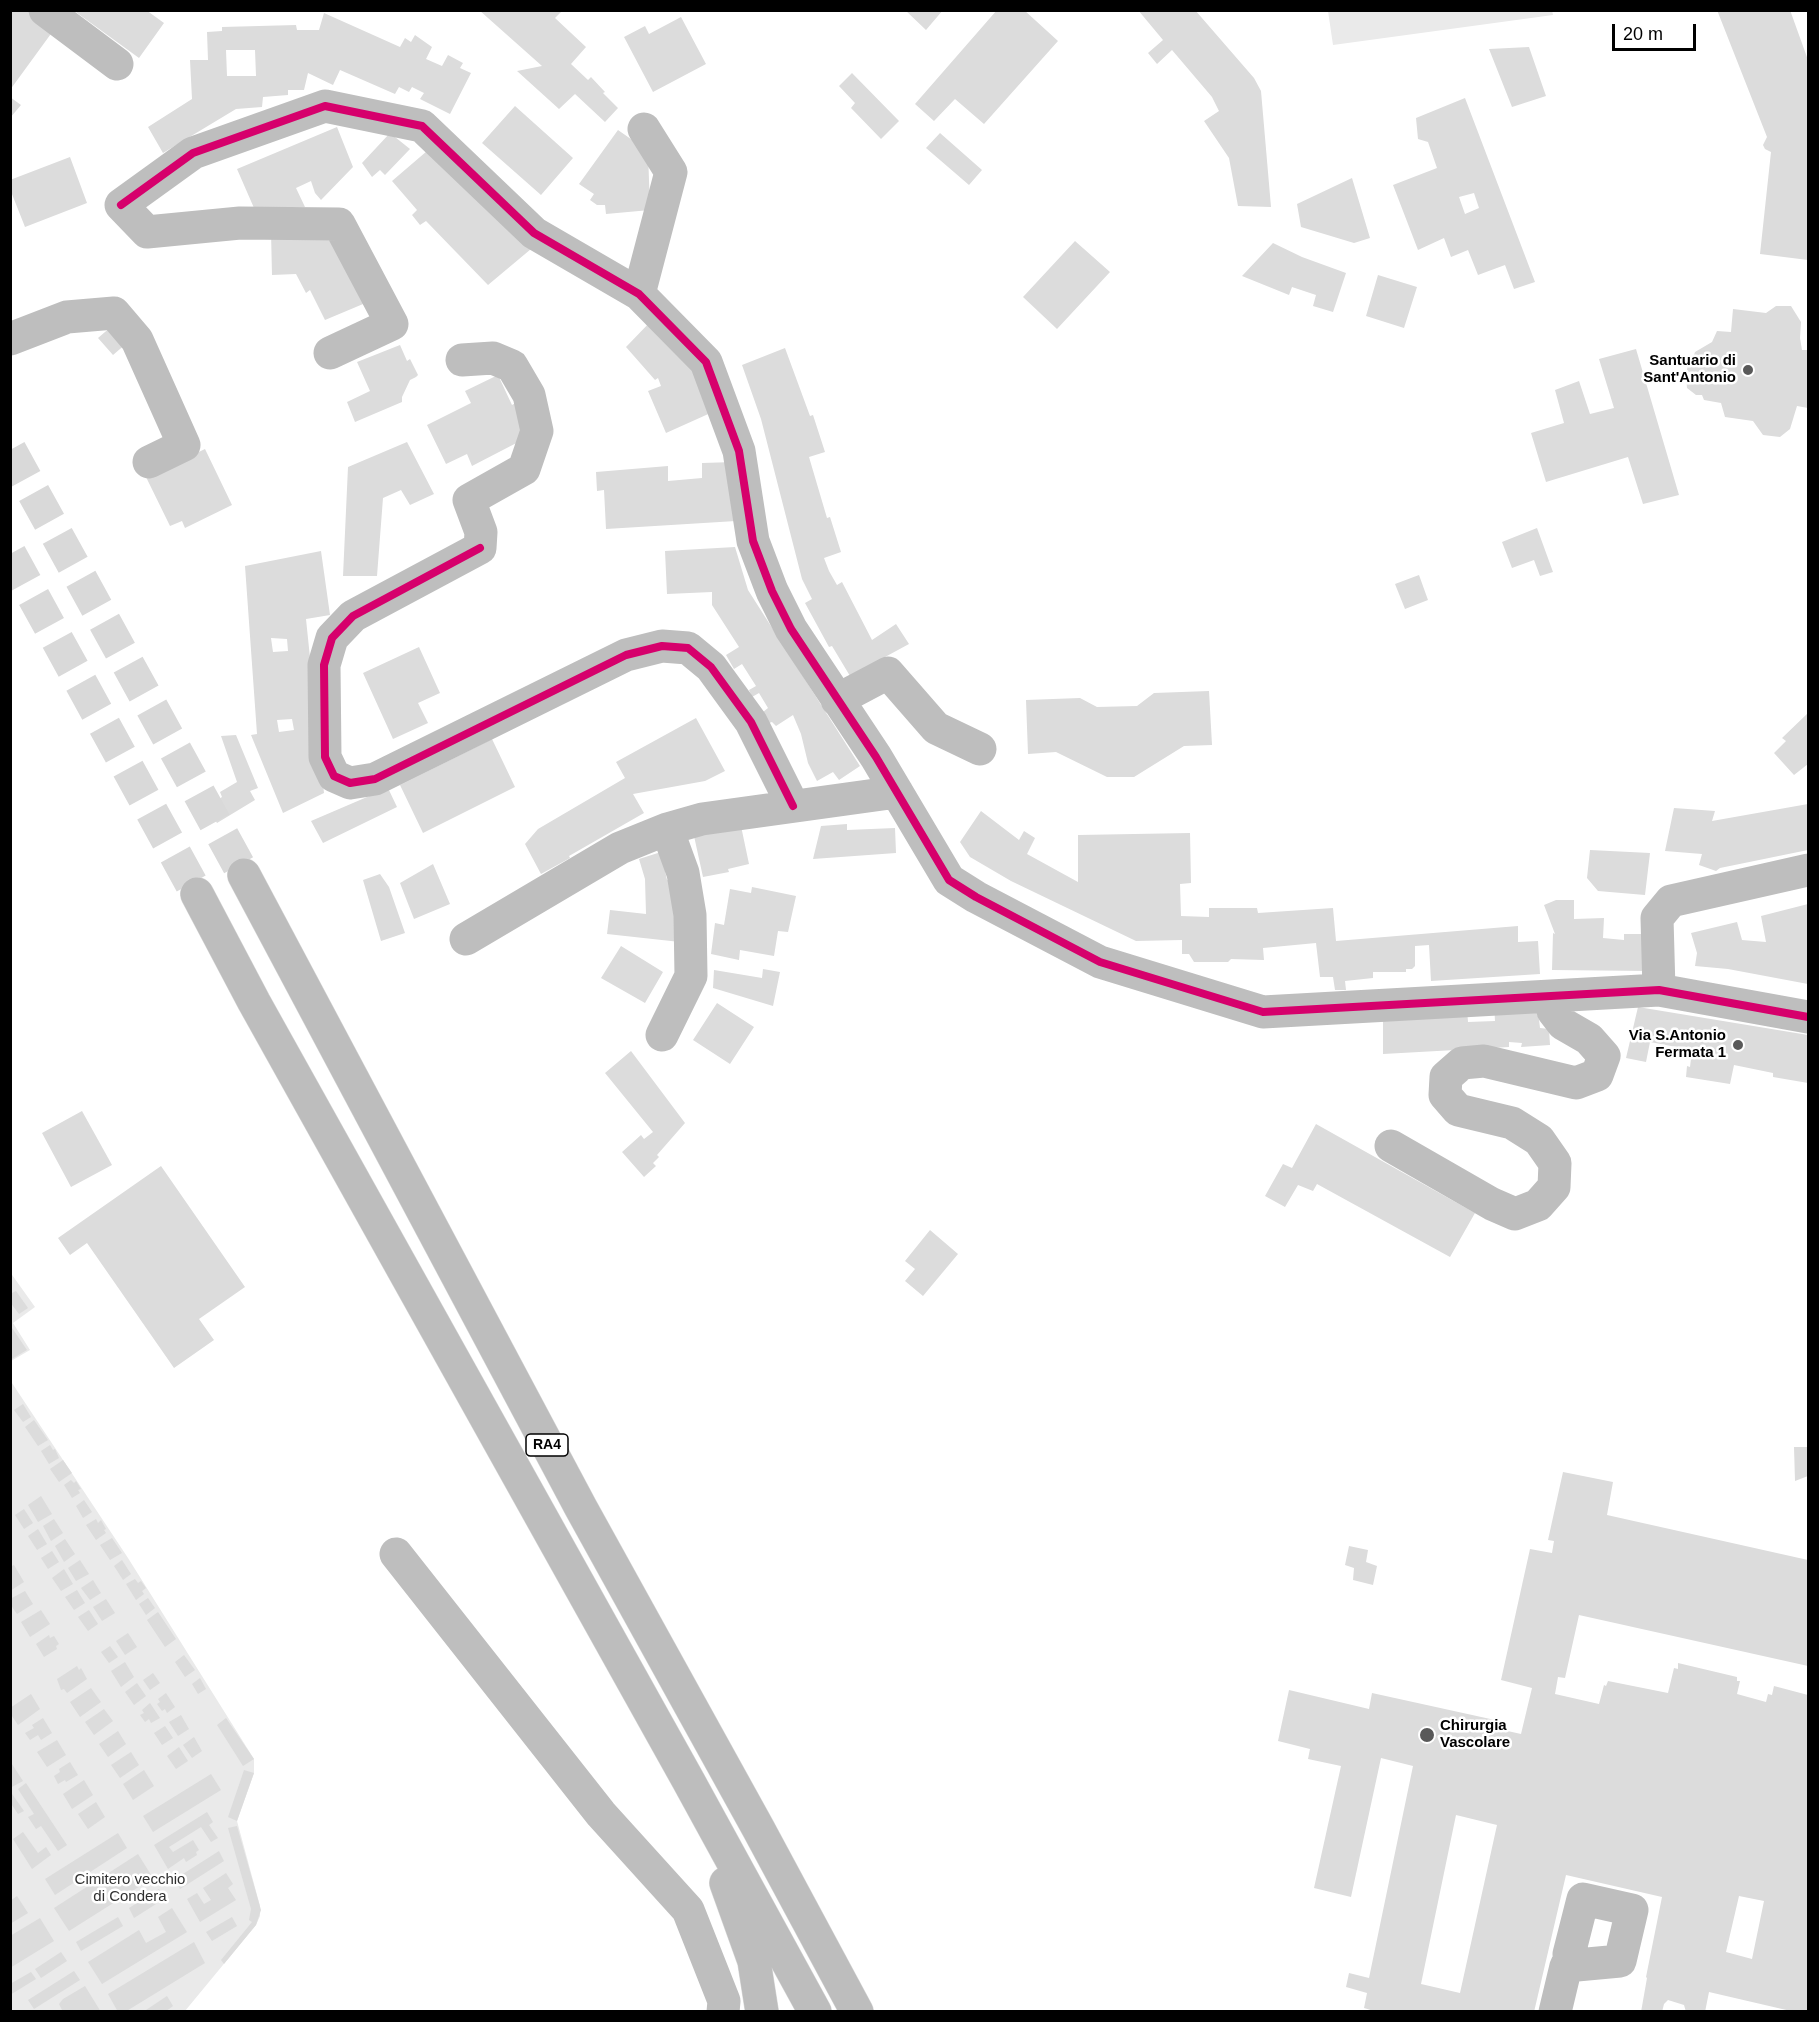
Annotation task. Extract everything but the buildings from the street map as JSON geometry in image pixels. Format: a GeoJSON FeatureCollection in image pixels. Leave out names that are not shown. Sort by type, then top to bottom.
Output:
{"type":"FeatureCollection","features":[{"type":"Feature","properties":{"kind":"highway","name":"RA4"},"geometry":{"type":"LineString","coordinates":[[244,875],[581,1508],[857,2012]]}},
{"type":"Feature","properties":{"kind":"highway","name":"RA4"},"geometry":{"type":"LineString","coordinates":[[197,894],[266,1023],[815,2012]]}},
{"type":"Feature","properties":{"kind":"highway"},"geometry":{"type":"LineString","coordinates":[[688,1780],[754,1961],[762,2012]]}},
{"type":"Feature","properties":{"kind":"highway"},"geometry":{"type":"LineString","coordinates":[[837,1974],[864,2012]]}},
{"type":"Feature","properties":{"kind":"street"},"geometry":{"type":"LineString","coordinates":[[45,10],[117,63]]}},
{"type":"Feature","properties":{"kind":"street"},"geometry":{"type":"LineString","coordinates":[[330,353],[392,324],[339,224],[240,223],[147,232],[121,205],[193,153],[325,106],[422,126],[534,233],[639,294],[706,362],[739,451],[753,541],[772,591],[791,629],[897,792],[949,880],[976,897],[1100,962],[1263,1012],[1659,990],[1809,1017]]}},
{"type":"Feature","properties":{"kind":"street"},"geometry":{"type":"LineString","coordinates":[[639,294],[671,172],[644,129]]}},
{"type":"Feature","properties":{"kind":"street"},"geometry":{"type":"LineString","coordinates":[[10,339],[67,316],[114,313],[137,340],[184,445],[149,462]]}},
{"type":"Feature","properties":{"kind":"street"},"geometry":{"type":"LineString","coordinates":[[462,360],[493,358],[512,366],[529,395],[537,431],[524,469],[469,500],[481,532],[480,548],[354,616],[333,638],[324,665],[325,757],[334,776],[350,783],[375,779],[626,655],[662,646],[680,647],[688,648],[711,668],[751,722],[793,806]]}},
{"type":"Feature","properties":{"kind":"street"},"geometry":{"type":"LineString","coordinates":[[837,700],[888,673],[936,728],[980,749]]}},
{"type":"Feature","properties":{"kind":"street"},"geometry":{"type":"LineString","coordinates":[[466,939],[620,848],[667,829],[702,819],[897,792]]}},
{"type":"Feature","properties":{"kind":"street"},"geometry":{"type":"LineString","coordinates":[[662,1035],[691,976],[690,915],[683,873],[667,829]]}},
{"type":"Feature","properties":{"kind":"street"},"geometry":{"type":"LineString","coordinates":[[1659,990],[1657,918],[1671,902],[1809,870]]}},
{"type":"Feature","properties":{"kind":"street"},"geometry":{"type":"LineString","coordinates":[[1391,1146],[1492,1204],[1515,1214],[1538,1205],[1554,1187],[1555,1163],[1539,1140],[1512,1123],[1458,1110],[1445,1095],[1446,1077],[1462,1063],[1484,1061],[1576,1083],[1597,1075],[1604,1056],[1589,1040],[1563,1024],[1553,1011],[1552,996]]}},
{"type":"Feature","properties":{"kind":"street"},"geometry":{"type":"LineString","coordinates":[[396,1554],[601,1814],[688,1910],[724,2001],[723,2012]]}},
{"type":"Feature","properties":{"kind":"street"},"geometry":{"type":"LineString","coordinates":[[1555,2012],[1566,1965],[1620,1961],[1632,1910],[1582,1899],[1569,1954]]}},
{"type":"Feature","properties":{"kind":"green space"},"geometry":{"type":"Polygon","coordinates":[[[1552,10],[1553,15],[1333,45],[1328,11],[1552,10]]]}},
{"type":"Feature","properties":{"kind":"green space"},"geometry":{"type":"Polygon","coordinates":[[[10,1272],[35,1307],[13,1323],[30,1350],[11,1361],[10,1272]]]}},
{"type":"Feature","properties":{"kind":"green space","name":"Cimitero vecchio di Condera"},"geometry":{"type":"Polygon","coordinates":[[[10,1380],[128,1558],[254,1759],[254,1773],[237,1821],[260,1906],[260,1916],[256,1925],[185,2011],[11,2011],[10,1380]]]}},
{"type":"Feature","properties":{"kind":"tunnel"},"geometry":{"type":"LineString","coordinates":[[10,450],[244,875]]}},
{"type":"Feature","properties":{"kind":"tunnel"},"geometry":{"type":"LineString","coordinates":[[10,554],[197,894]]}},
{"type":"Feature","properties":{"kind":"cycle path"},"geometry":{"type":"LineString","coordinates":[[121,205],[193,153],[325,106],[422,126],[534,233],[639,294],[706,362],[739,451],[753,541],[772,591],[791,629],[876,757],[949,880],[976,897],[1100,962],[1263,1012],[1659,990],[1808,1017]]}},
{"type":"Feature","properties":{"kind":"cycle path"},"geometry":{"type":"LineString","coordinates":[[480,548],[353,616],[332,638],[324,665],[325,757],[334,776],[350,783],[375,779],[626,655],[662,646],[688,648],[711,667],[751,722],[793,806]]}},
{"type":"Feature","properties":{"kind":"place","name":"Santuario di Sant'Antonio"},"geometry":{"type":"Point","coordinates":[1748,370]}},
{"type":"Feature","properties":{"kind":"place","name":"Via S.Antonio Fermata 1"},"geometry":{"type":"Point","coordinates":[1738,1045]}},
{"type":"Feature","properties":{"kind":"place","name":"Chirurgia Vascolare"},"geometry":{"type":"Point","coordinates":[1427,1735]}}]}
